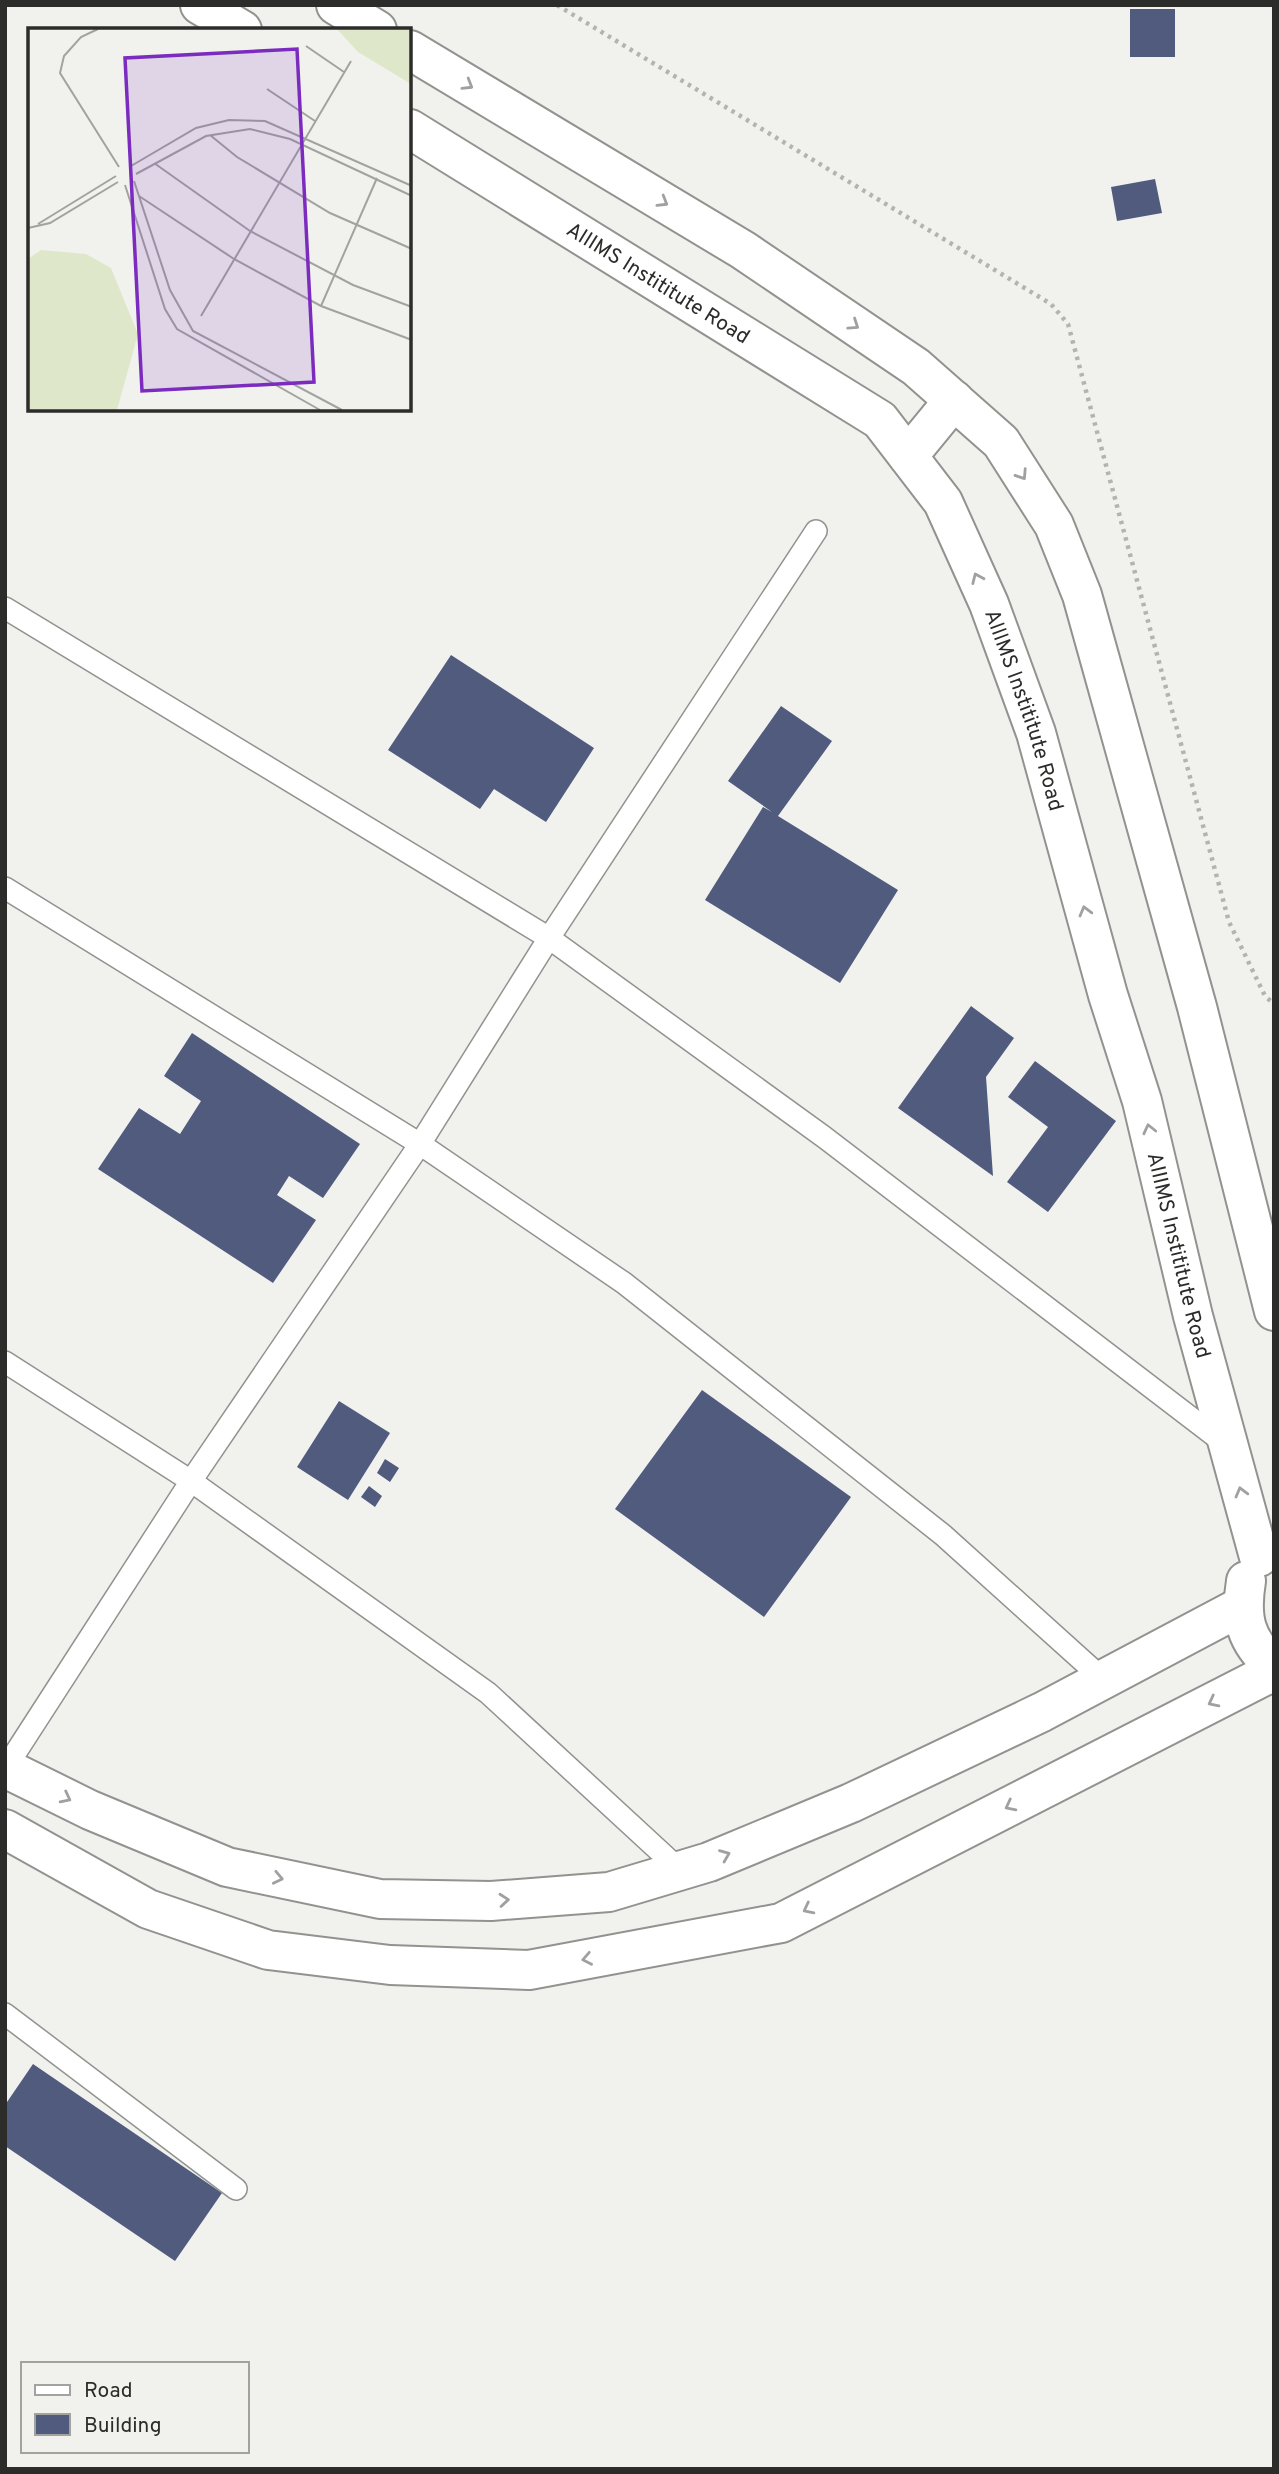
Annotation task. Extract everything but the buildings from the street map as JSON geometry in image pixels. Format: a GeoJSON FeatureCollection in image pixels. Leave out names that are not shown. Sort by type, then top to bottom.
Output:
{"type":"FeatureCollection","features":[{"type":"Feature","properties":{"kind":"street"},"geometry":{"type":"LineString","coordinates":[[200,5],[239,28]]}},
{"type":"Feature","properties":{"kind":"street"},"geometry":{"type":"LineString","coordinates":[[336,5],[374,28]]}},
{"type":"Feature","properties":{"kind":"street"},"geometry":{"type":"LineString","coordinates":[[411,51],[743,250],[916,367],[1001,442],[1054,525],[1082,595],[1197,1007],[1274,1311]]}},
{"type":"Feature","properties":{"kind":"street","name":"AIIIMS Instititute Road"},"geometry":{"type":"LineString","coordinates":[[411,130],[880,419],[943,502],[989,604],[1036,733],[1108,995],[1142,1101],[1192,1316],[1229,1446],[1267,1551],[1246,1580],[1242,1606],[1247,1631],[1259,1654],[1274,1669]]}},
{"type":"Feature","properties":{"kind":"street"},"geometry":{"type":"LineString","coordinates":[[908,456],[954,400]]}},
{"type":"Feature","properties":{"kind":"street"},"geometry":{"type":"LineString","coordinates":[[6,1768],[90,1810],[227,1867],[380,1899],[491,1901],[609,1892],[709,1862],[851,1803],[1042,1712],[1242,1606]]}},
{"type":"Feature","properties":{"kind":"street"},"geometry":{"type":"LineString","coordinates":[[5,1829],[148,1909],[268,1950],[390,1965],[528,1970],[781,1923],[1274,1669]]}},
{"type":"Feature","properties":{"kind":"lane"},"geometry":{"type":"LineString","coordinates":[[6,1768],[191,1481],[421,1144],[549,938],[816,531]]}},
{"type":"Feature","properties":{"kind":"lane"},"geometry":{"type":"LineString","coordinates":[[5,608],[549,938],[824,1137],[1229,1446]]}},
{"type":"Feature","properties":{"kind":"lane"},"geometry":{"type":"LineString","coordinates":[[5,888],[421,1144],[624,1283],[943,1535],[1104,1680]]}},
{"type":"Feature","properties":{"kind":"lane"},"geometry":{"type":"LineString","coordinates":[[5,1362],[191,1481],[488,1693],[680,1870]]}},
{"type":"Feature","properties":{"kind":"lane"},"geometry":{"type":"LineString","coordinates":[[5,2014],[236,2189]]}}]}
